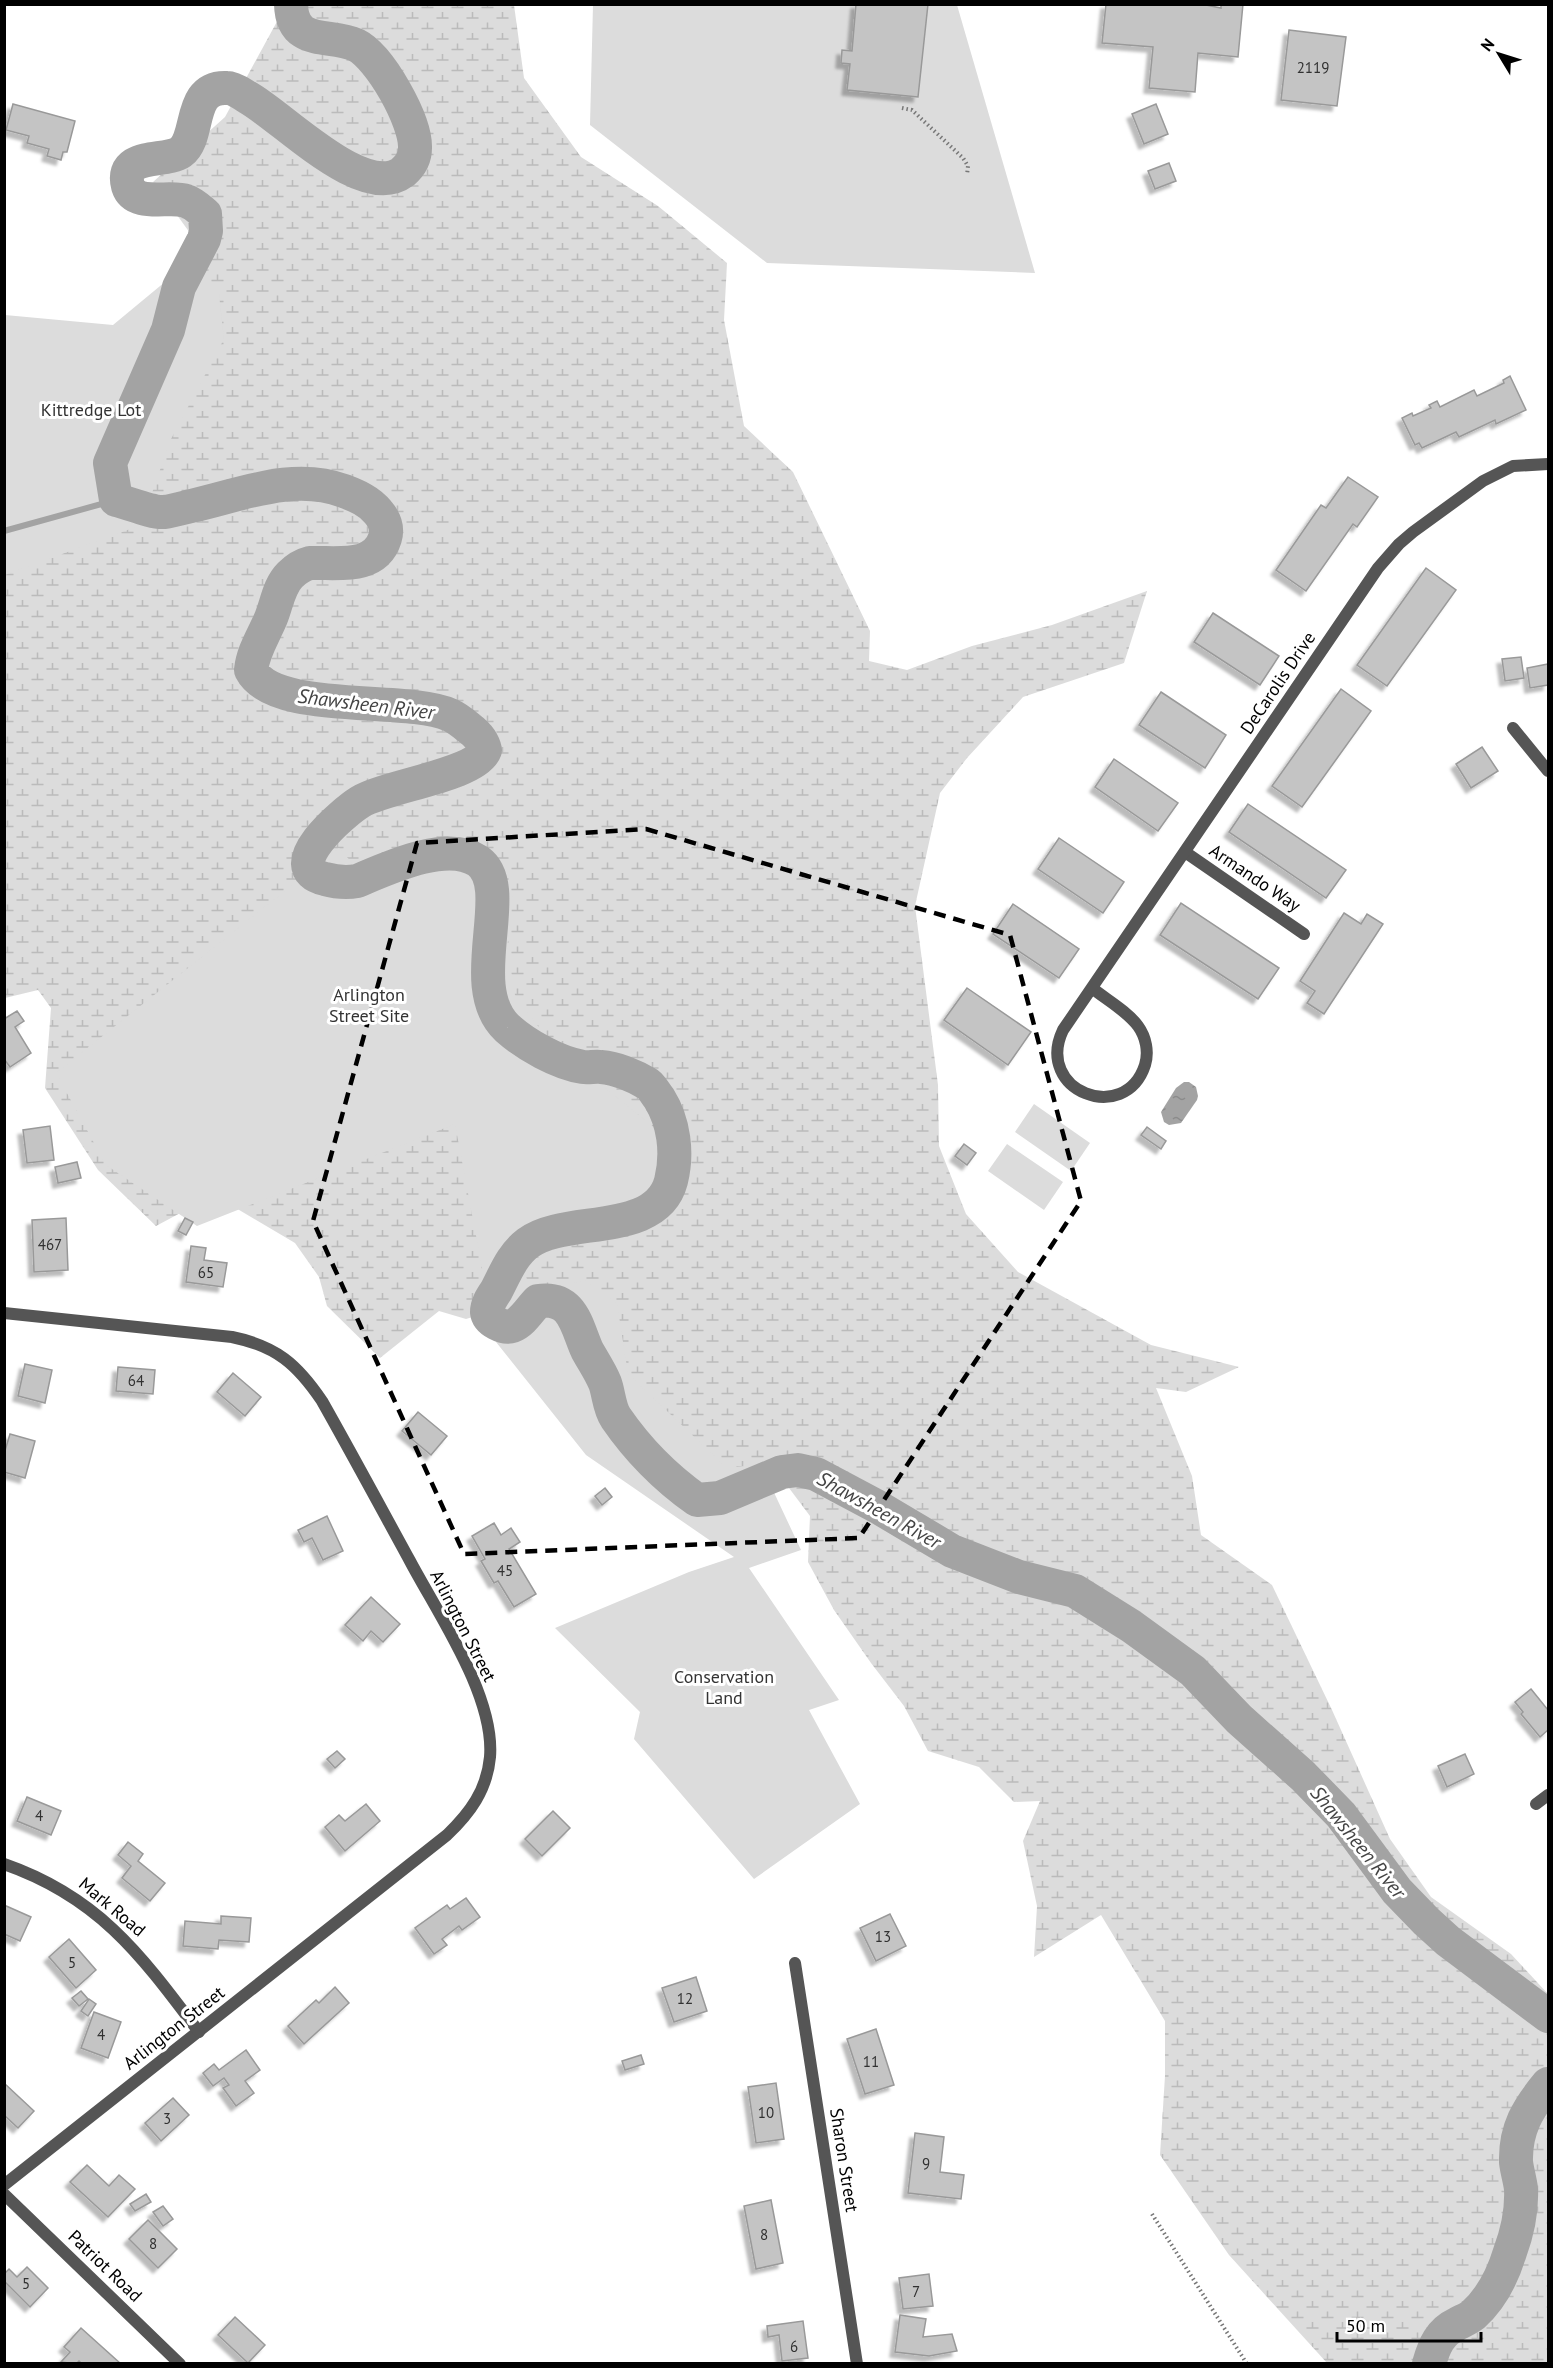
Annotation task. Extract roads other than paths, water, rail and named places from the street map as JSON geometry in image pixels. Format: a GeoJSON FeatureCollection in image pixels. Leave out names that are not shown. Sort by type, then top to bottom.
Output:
{"type":"FeatureCollection","features":[{"type":"Feature","properties":{"kind":"street","name":"DeCarolis Drive"},"geometry":{"type":"LineString","coordinates":[[1092,988],[1133,1020],[1142,1032],[1146,1045],[1146,1060],[1137,1081],[1125,1091],[1111,1097],[1088,1095],[1074,1088],[1063,1075],[1058,1059],[1060,1036],[1092,988],[1388,556],[1413,532],[1498,472],[1528,464],[1548,464]]}},
{"type":"Feature","properties":{"kind":"street"},"geometry":{"type":"LineString","coordinates":[[1513,728],[1548,771]]}},
{"type":"Feature","properties":{"kind":"street","name":"Armando Way"},"geometry":{"type":"LineString","coordinates":[[1185,852],[1304,934]]}},
{"type":"Feature","properties":{"kind":"street","name":"Arlington Street"},"geometry":{"type":"LineString","coordinates":[[4,1313],[232,1337],[254,1342],[273,1350],[292,1364],[308,1380],[322,1401],[462,1657],[483,1706],[489,1732],[490,1756],[487,1777],[479,1798],[465,1817],[447,1835],[4,2185]]}},
{"type":"Feature","properties":{"kind":"street"},"geometry":{"type":"LineString","coordinates":[[1536,1804],[1548,1796]]}},
{"type":"Feature","properties":{"kind":"street","name":"Mark Road"},"geometry":{"type":"LineString","coordinates":[[4,1864],[34,1875],[66,1891],[106,1921],[138,1953],[198,2032]]}},
{"type":"Feature","properties":{"kind":"street","name":"Sharon Street"},"geometry":{"type":"LineString","coordinates":[[795,1963],[857,2364]]}},
{"type":"Feature","properties":{"kind":"street","name":"Patriot Road"},"geometry":{"type":"LineString","coordinates":[[4,2194],[180,2364]]}},
{"type":"Feature","properties":{"kind":"water"},"geometry":{"type":"Polygon","coordinates":[[[1184,1082],[1189,1082],[1196,1087],[1197,1100],[1181,1123],[1169,1125],[1164,1122],[1161,1112],[1176,1088],[1184,1082]]]}},
{"type":"Feature","properties":{"kind":"waterway","name":"Shawsheen River"},"geometry":{"type":"LineString","coordinates":[[291,4],[293,18],[305,33],[356,45],[375,62],[395,91],[410,122],[414,136],[413,158],[403,172],[386,178],[367,176],[323,153],[262,107],[238,91],[227,88],[214,90],[200,103],[191,135],[181,152],[145,160],[130,168],[127,175],[128,186],[132,193],[145,199],[179,200],[191,203],[205,214],[206,231],[179,287],[168,330],[110,463],[116,500],[153,511],[171,511],[267,487],[306,484],[344,491],[367,502],[378,512],[385,524],[386,534],[380,548],[373,555],[354,562],[310,563],[297,569],[286,579],[256,650],[251,670],[264,684],[285,693],[312,699],[429,709],[450,715],[477,735],[485,750],[478,759],[465,766],[360,802],[318,840],[311,852],[308,864],[312,873],[329,880],[349,882],[357,881],[401,863],[434,855],[450,853],[465,855],[478,861],[488,874],[492,892],[489,988],[494,1010],[507,1028],[523,1041],[563,1062],[583,1067],[613,1069],[637,1078],[651,1087],[664,1107],[671,1127],[674,1160],[671,1181],[662,1199],[648,1211],[629,1218],[564,1230],[544,1235],[528,1243],[509,1265],[489,1303],[488,1315],[497,1324],[509,1327],[520,1322],[538,1301],[559,1303],[566,1308],[572,1314],[587,1350],[603,1379],[616,1418],[653,1463],[697,1500],[720,1498],[782,1472],[798,1470],[816,1474],[878,1507],[952,1551],[1019,1577],[1075,1591],[1131,1626],[1193,1671],[1239,1719],[1303,1776],[1341,1815],[1397,1891],[1426,1921],[1448,1941],[1548,2016]]}},
{"type":"Feature","properties":{"kind":"waterway"},"geometry":{"type":"LineString","coordinates":[[4,531],[116,500]]}},
{"type":"Feature","properties":{"kind":"waterway","name":"Shawsheen River"},"geometry":{"type":"LineString","coordinates":[[1429,2364],[1442,2335],[1479,2309],[1491,2294],[1504,2269],[1515,2237],[1521,2205],[1521,2189],[1516,2162],[1520,2129],[1534,2102],[1548,2084]]}},
{"type":"Feature","properties":{"kind":"park label","name":"Kittredge Lot"},"geometry":{"type":"Point","coordinates":[91,410]}},
{"type":"Feature","properties":{"kind":"park label","name":"Arlington Street Site"},"geometry":{"type":"Point","coordinates":[369,1005]}},
{"type":"Feature","properties":{"kind":"park label","name":"Conservation Land"},"geometry":{"type":"Point","coordinates":[724,1687]}}]}
